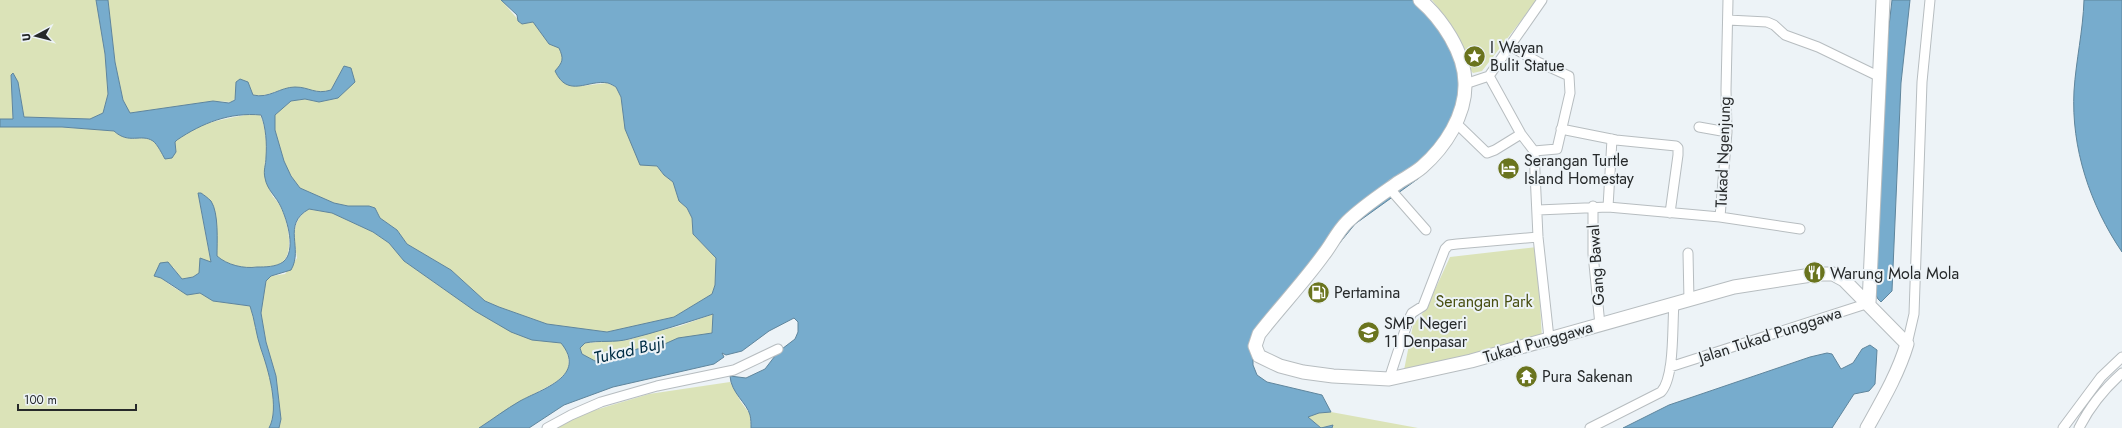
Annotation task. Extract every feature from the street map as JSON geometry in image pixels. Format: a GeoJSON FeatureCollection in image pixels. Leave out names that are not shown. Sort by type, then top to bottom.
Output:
{"type":"FeatureCollection","features":[{"type":"Feature","properties":{"kind":"street","name":"Tukad Punggawa"},"geometry":{"type":"LineString","coordinates":[[1420,0],[1442,24],[1464,70],[1465,84],[1462,105],[1456,123],[1442,146],[1432,158],[1347,222],[1324,254],[1259,334],[1255,346],[1259,356],[1280,366],[1333,376],[1389,379],[1471,360],[1734,287],[1818,274],[1839,277],[1869,303],[1907,344]]}},
{"type":"Feature","properties":{"kind":"street"},"geometry":{"type":"LineString","coordinates":[[1465,84],[1489,76],[1542,0]]}},
{"type":"Feature","properties":{"kind":"street","name":"Tukad Ngenjung"},"geometry":{"type":"LineString","coordinates":[[1538,210],[1593,206],[1720,217],[1727,132],[1726,83],[1728,0]]}},
{"type":"Feature","properties":{"kind":"street"},"geometry":{"type":"LineString","coordinates":[[1869,303],[1882,0]]}},
{"type":"Feature","properties":{"kind":"street"},"geometry":{"type":"LineString","coordinates":[[1867,428],[1903,359],[1914,314],[1922,82],[1930,0]]}},
{"type":"Feature","properties":{"kind":"street"},"geometry":{"type":"LineString","coordinates":[[1728,20],[1767,22],[1774,25],[1785,35],[1818,47],[1878,76]]}},
{"type":"Feature","properties":{"kind":"street"},"geometry":{"type":"LineString","coordinates":[[1510,46],[1538,62],[1570,76],[1570,93],[1558,145],[1555,150],[1534,151]]}},
{"type":"Feature","properties":{"kind":"street"},"geometry":{"type":"LineString","coordinates":[[1489,76],[1521,134],[1534,151],[1538,210],[1538,237],[1549,338]]}},
{"type":"Feature","properties":{"kind":"street"},"geometry":{"type":"LineString","coordinates":[[1456,123],[1487,153],[1495,150],[1521,134]]}},
{"type":"Feature","properties":{"kind":"street"},"geometry":{"type":"LineString","coordinates":[[1699,127],[1727,132]]}},
{"type":"Feature","properties":{"kind":"street"},"geometry":{"type":"LineString","coordinates":[[1561,129],[1612,139],[1676,146],[1678,148],[1670,213]]}},
{"type":"Feature","properties":{"kind":"street"},"geometry":{"type":"LineString","coordinates":[[1608,207],[1612,139]]}},
{"type":"Feature","properties":{"kind":"street"},"geometry":{"type":"LineString","coordinates":[[1390,189],[1426,230]]}},
{"type":"Feature","properties":{"kind":"street","name":"Gang Bawal"},"geometry":{"type":"LineString","coordinates":[[1593,206],[1593,254],[1600,325]]}},
{"type":"Feature","properties":{"kind":"street"},"geometry":{"type":"LineString","coordinates":[[1720,217],[1800,229]]}},
{"type":"Feature","properties":{"kind":"street"},"geometry":{"type":"LineString","coordinates":[[1389,379],[1408,321],[1412,313],[1423,306],[1445,249],[1449,245],[1538,237]]}},
{"type":"Feature","properties":{"kind":"street"},"geometry":{"type":"LineString","coordinates":[[1688,253],[1689,300]]}},
{"type":"Feature","properties":{"kind":"street","name":"Jalan Tukad Punggawa"},"geometry":{"type":"LineString","coordinates":[[1670,367],[1869,303]]}},
{"type":"Feature","properties":{"kind":"street"},"geometry":{"type":"LineString","coordinates":[[1590,428],[1661,392],[1666,388],[1670,367],[1674,304]]}},
{"type":"Feature","properties":{"kind":"street"},"geometry":{"type":"LineString","coordinates":[[547,428],[570,415],[601,402],[657,386],[734,370],[778,349]]}},
{"type":"Feature","properties":{"kind":"street"},"geometry":{"type":"LineString","coordinates":[[2063,428],[2101,377],[2122,357]]}},
{"type":"Feature","properties":{"kind":"street"},"geometry":{"type":"LineString","coordinates":[[2079,428],[2088,411],[2108,386],[2122,373]]}},
{"type":"Feature","properties":{"kind":"green space"},"geometry":{"type":"Polygon","coordinates":[[[0,0],[96,0],[105,54],[108,94],[103,113],[90,119],[24,117],[18,82],[11,75],[13,120],[0,119],[0,0]]]}},
{"type":"Feature","properties":{"kind":"green space"},"geometry":{"type":"Polygon","coordinates":[[[108,0],[501,0],[522,24],[533,22],[549,44],[559,48],[563,58],[562,63],[581,86],[607,83],[616,87],[621,97],[625,129],[664,175],[673,182],[679,201],[687,208],[692,218],[693,234],[716,258],[715,285],[712,294],[674,317],[607,332],[547,324],[485,301],[451,270],[407,244],[397,230],[380,218],[375,208],[369,206],[348,206],[334,203],[300,188],[291,176],[284,161],[275,130],[275,115],[291,101],[305,99],[319,102],[338,98],[344,66],[331,90],[320,92],[290,88],[258,96],[253,95],[248,82],[236,82],[236,97],[232,102],[213,101],[130,113],[123,100],[115,62],[108,0]]]}},
{"type":"Feature","properties":{"kind":"green space"},"geometry":{"type":"Polygon","coordinates":[[[1432,0],[1537,0],[1482,71],[1473,73],[1466,65],[1453,28],[1432,0]]]}},
{"type":"Feature","properties":{"kind":"green space"},"geometry":{"type":"Polygon","coordinates":[[[245,115],[260,115],[264,125],[267,180],[272,195],[283,212],[289,236],[286,258],[281,263],[266,267],[241,267],[221,259],[217,256],[217,234],[198,194],[211,263],[205,261],[201,265],[199,273],[193,277],[182,279],[173,267],[161,278],[174,288],[189,294],[200,293],[213,301],[250,306],[272,388],[273,410],[269,428],[0,428],[0,127],[62,127],[114,131],[125,137],[144,138],[153,141],[165,159],[176,152],[175,142],[191,130],[208,123],[245,115]]]}},
{"type":"Feature","properties":{"kind":"green space"},"geometry":{"type":"Polygon","coordinates":[[[309,209],[332,213],[373,232],[389,243],[404,261],[475,311],[554,342],[561,343],[568,356],[568,371],[556,382],[523,400],[479,428],[279,428],[281,419],[276,376],[266,342],[261,313],[266,281],[271,276],[285,274],[297,258],[294,237],[296,225],[303,214],[309,209]]]}},
{"type":"Feature","properties":{"kind":"green space","name":"Serangan Park"},"geometry":{"type":"Polygon","coordinates":[[[1537,247],[1542,339],[1404,370],[1413,325],[1426,309],[1450,257],[1537,247]]]}},
{"type":"Feature","properties":{"kind":"green space"},"geometry":{"type":"Polygon","coordinates":[[[713,314],[712,333],[595,361],[582,354],[580,347],[585,343],[628,340],[680,326],[713,314]]]}},
{"type":"Feature","properties":{"kind":"green space"},"geometry":{"type":"Polygon","coordinates":[[[730,382],[741,402],[750,414],[751,428],[555,428],[575,416],[649,394],[730,382]]]}},
{"type":"Feature","properties":{"kind":"green space"},"geometry":{"type":"Polygon","coordinates":[[[1331,412],[1418,428],[1332,428],[1332,425],[1321,428],[1308,417],[1319,413],[1331,412]]]}},
{"type":"Feature","properties":{"kind":"water"},"geometry":{"type":"Polygon","coordinates":[[[96,0],[108,0],[115,62],[123,100],[130,113],[213,101],[229,103],[235,100],[236,82],[240,79],[248,82],[253,95],[259,96],[295,87],[321,92],[331,90],[344,66],[351,68],[355,82],[338,98],[319,102],[305,99],[291,101],[275,115],[275,130],[284,161],[291,176],[300,188],[334,203],[348,206],[369,206],[375,208],[380,218],[397,230],[407,244],[451,270],[485,301],[547,324],[607,332],[674,317],[712,294],[715,285],[716,258],[693,234],[692,218],[687,208],[679,201],[673,182],[664,175],[657,166],[640,165],[625,129],[621,97],[616,87],[608,83],[601,82],[579,86],[566,84],[560,79],[555,71],[562,60],[562,55],[559,48],[549,44],[533,22],[522,24],[518,21],[517,15],[501,0],[1414,0],[1423,4],[1456,60],[1465,100],[1441,155],[1419,178],[1355,224],[1269,330],[1253,355],[1253,365],[1257,375],[1267,382],[1322,395],[1331,412],[1319,413],[1308,417],[1321,428],[751,428],[750,417],[746,406],[733,388],[730,376],[746,378],[765,369],[778,352],[795,339],[798,332],[798,322],[794,318],[769,331],[742,351],[726,355],[722,353],[724,357],[714,364],[613,387],[564,405],[529,428],[479,428],[520,401],[550,386],[566,373],[569,364],[568,354],[561,343],[532,340],[511,332],[475,311],[404,261],[389,243],[373,232],[332,213],[309,209],[301,215],[296,222],[294,230],[295,253],[291,270],[271,276],[266,281],[261,313],[266,342],[276,376],[281,419],[279,428],[269,428],[273,410],[272,388],[250,306],[213,301],[200,293],[187,295],[161,278],[154,276],[160,263],[168,262],[182,279],[193,277],[199,273],[200,258],[211,262],[198,193],[201,193],[209,199],[214,206],[217,228],[217,256],[221,259],[241,267],[267,267],[283,262],[287,257],[290,243],[288,227],[281,207],[268,186],[264,175],[266,141],[261,115],[238,115],[227,117],[196,128],[175,142],[176,152],[172,158],[165,159],[153,141],[144,138],[125,137],[114,131],[62,127],[0,127],[0,119],[13,119],[11,75],[13,73],[18,82],[24,117],[90,119],[103,113],[108,94],[105,54],[96,0]],[[713,314],[629,339],[585,343],[580,348],[582,354],[595,361],[623,355],[637,349],[658,347],[678,338],[712,333],[713,314]]]}},
{"type":"Feature","properties":{"kind":"water"},"geometry":{"type":"Polygon","coordinates":[[[1892,0],[1910,0],[1901,83],[1892,291],[1881,302],[1871,286],[1882,87],[1892,0]]]}},
{"type":"Feature","properties":{"kind":"water"},"geometry":{"type":"Polygon","coordinates":[[[2084,0],[2122,0],[2122,252],[2101,215],[2092,195],[2079,155],[2074,112],[2074,91],[2084,0]]]}},
{"type":"Feature","properties":{"kind":"water"},"geometry":{"type":"Polygon","coordinates":[[[1870,345],[1877,350],[1875,384],[1869,391],[1854,394],[1832,428],[1623,428],[1669,405],[1810,357],[1827,353],[1832,354],[1841,369],[1853,363],[1862,349],[1870,345]]]}},
{"type":"Feature","properties":{"kind":"water"},"geometry":{"type":"Polygon","coordinates":[[[1333,425],[1332,428],[1321,428],[1333,425]]]}},
{"type":"Feature","properties":{"kind":"place","name":"I Wayan Bulit Statue"},"geometry":{"type":"Point","coordinates":[1475,56]}},
{"type":"Feature","properties":{"kind":"place","name":"Serangan Turtle Island Homestay"},"geometry":{"type":"Point","coordinates":[1509,169]}},
{"type":"Feature","properties":{"kind":"place","name":"Warung Mola Mola"},"geometry":{"type":"Point","coordinates":[1814,273]}},
{"type":"Feature","properties":{"kind":"place","name":"Pertamina"},"geometry":{"type":"Point","coordinates":[1318,292]}},
{"type":"Feature","properties":{"kind":"place","name":"SMP Negeri 11 Denpasar"},"geometry":{"type":"Point","coordinates":[1368,332]}},
{"type":"Feature","properties":{"kind":"place","name":"Pura Sakenan"},"geometry":{"type":"Point","coordinates":[1527,376]}},
{"type":"Feature","properties":{"kind":"water label","name":"Tukad Buji"},"geometry":{"type":"Point","coordinates":[629,350]}}]}
